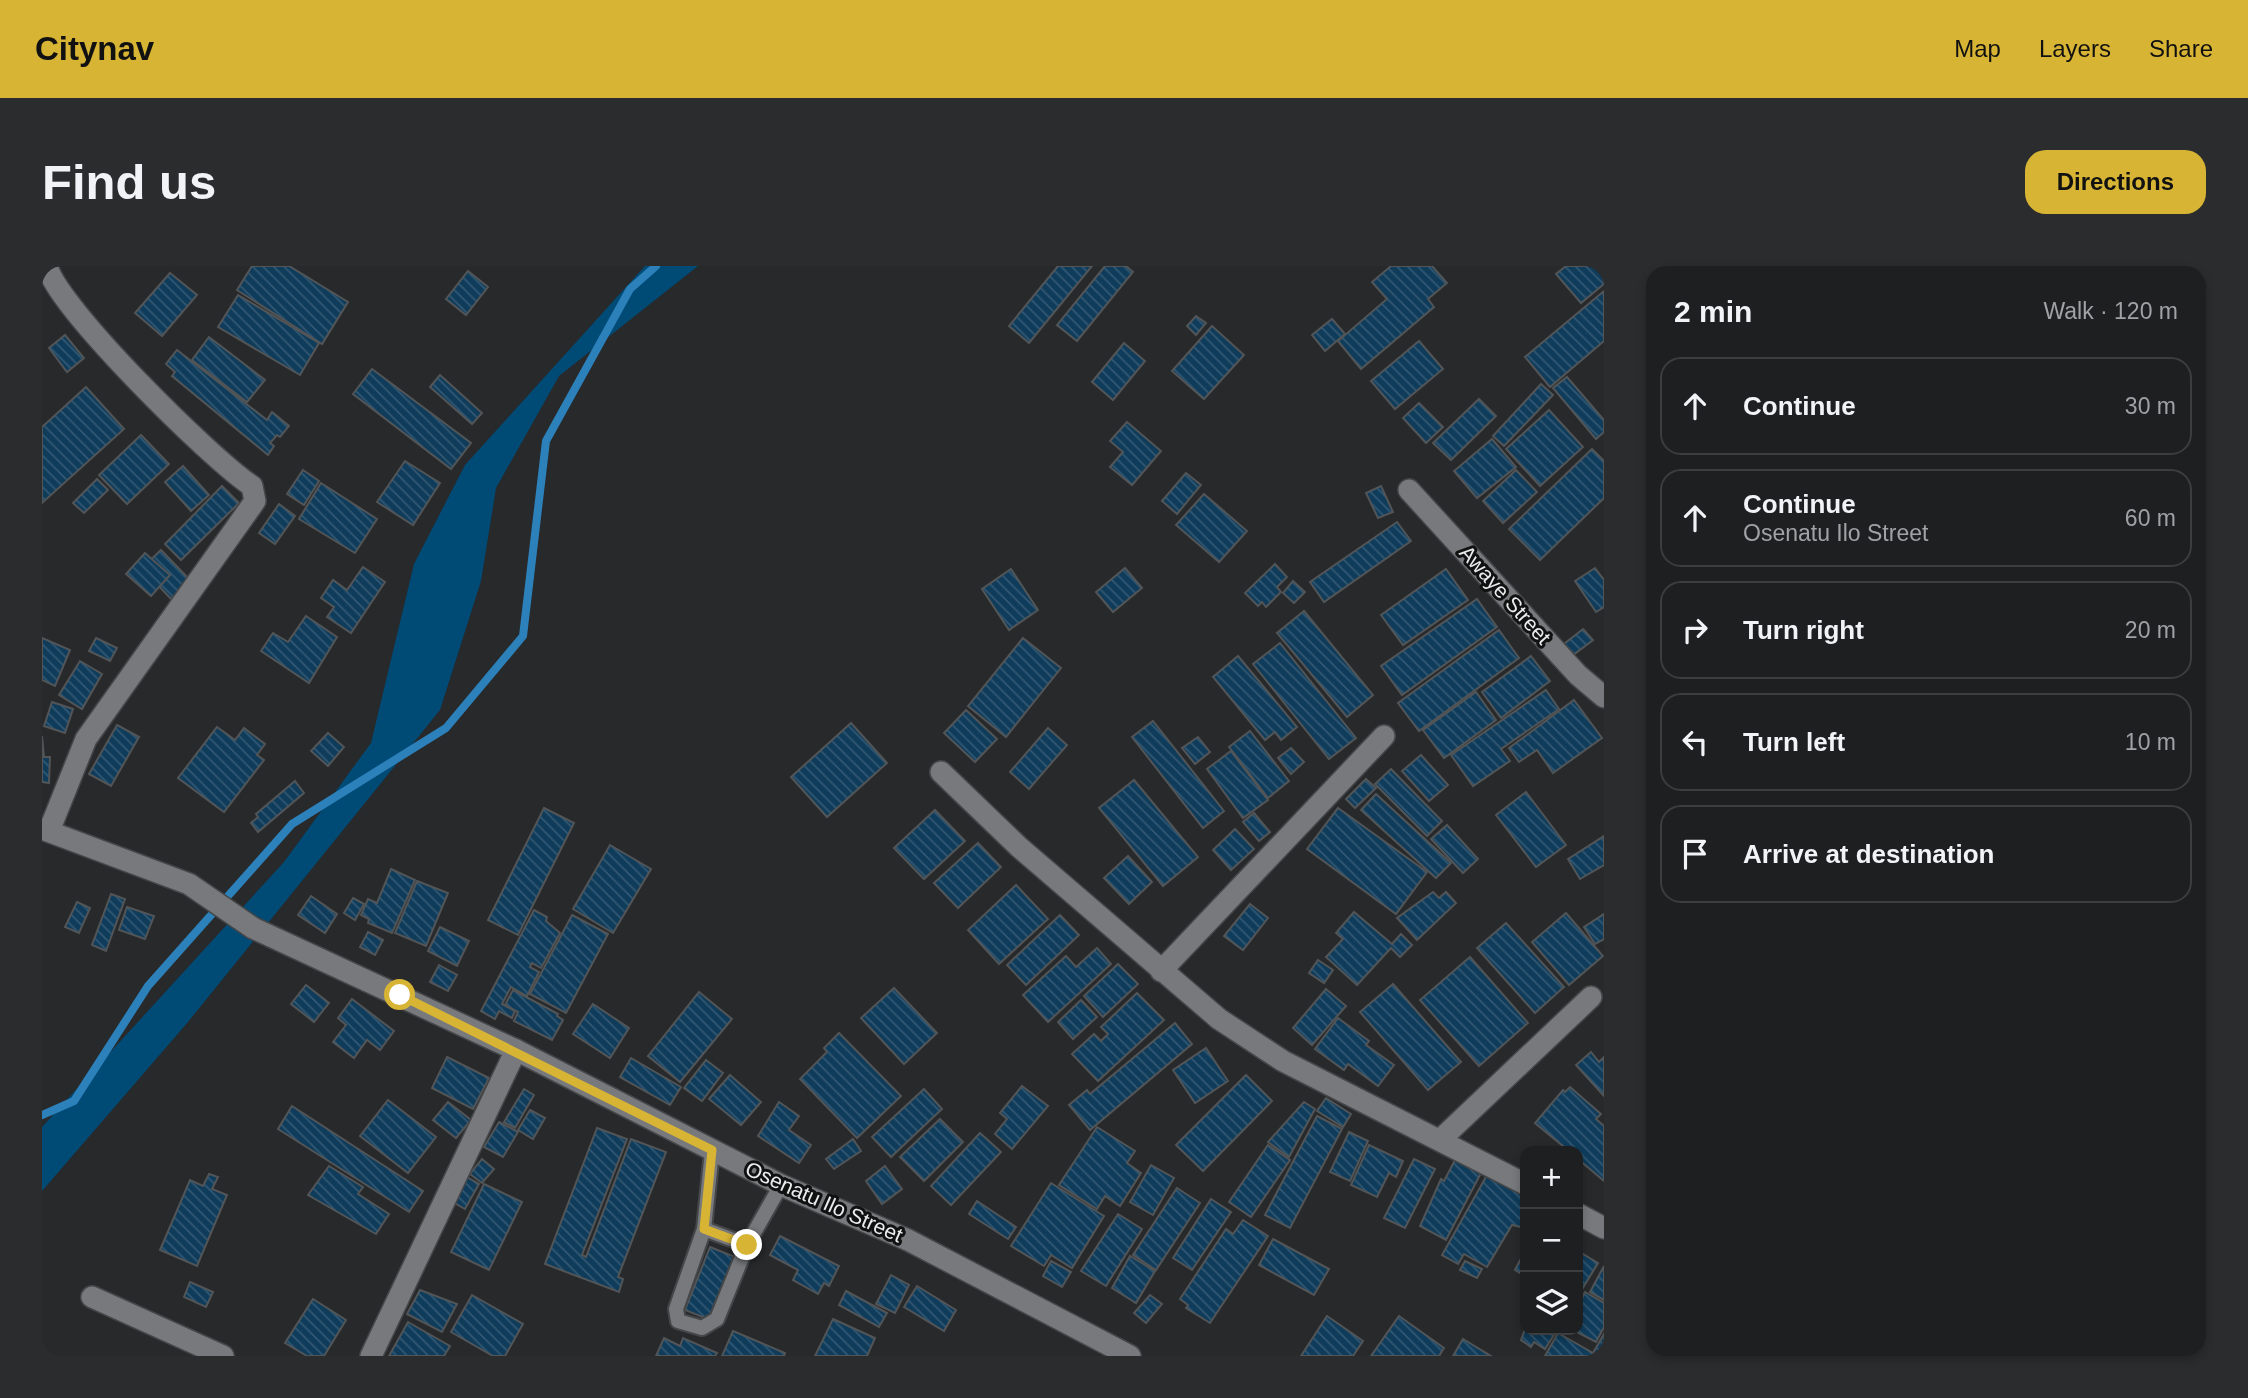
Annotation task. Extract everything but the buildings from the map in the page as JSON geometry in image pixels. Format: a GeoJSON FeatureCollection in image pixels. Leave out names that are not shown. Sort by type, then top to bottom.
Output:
{"type":"FeatureCollection","features":[{"type":"Feature","properties":{"kind":"street"},"geometry":{"type":"LineString","coordinates":[[46,830],[86,739],[255,501],[252,486],[154,399],[75,309],[49,275],[47,266]]}},
{"type":"Feature","properties":{"kind":"street","name":"Awaye Street"},"geometry":{"type":"LineString","coordinates":[[1409,490],[1578,675],[1604,697]]}},
{"type":"Feature","properties":{"kind":"street"},"geometry":{"type":"LineString","coordinates":[[1161,971],[1384,736]]}},
{"type":"Feature","properties":{"kind":"street"},"geometry":{"type":"LineString","coordinates":[[941,772],[1019,847],[1219,1019],[1283,1061],[1520,1181]]}},
{"type":"Feature","properties":{"kind":"street","name":"Osenatu Ilo Street"},"geometry":{"type":"LineString","coordinates":[[46,830],[189,884],[253,928],[516,1050],[781,1185],[908,1240],[1130,1356]]}},
{"type":"Feature","properties":{"kind":"street"},"geometry":{"type":"LineString","coordinates":[[1440,1140],[1591,997]]}},
{"type":"Feature","properties":{"kind":"street"},"geometry":{"type":"LineString","coordinates":[[371,1356],[516,1050]]}},
{"type":"Feature","properties":{"kind":"street"},"geometry":{"type":"LineString","coordinates":[[1583,1217],[1604,1228]]}},
{"type":"Feature","properties":{"kind":"street"},"geometry":{"type":"LineString","coordinates":[[92,1297],[223,1356]]}},
{"type":"Feature","properties":{"kind":"lane"},"geometry":{"type":"LineString","coordinates":[[712,1150],[704,1229],[676,1309],[676,1319],[686,1325],[702,1328],[717,1319],[747,1245],[781,1185]]}},
{"type":"Feature","properties":{"kind":"lane"},"geometry":{"type":"LineString","coordinates":[[704,1229],[747,1245]]}},
{"type":"Feature","properties":{"kind":"shaded area"},"geometry":{"type":"Polygon","coordinates":[[[645,266],[698,266],[559,376],[496,488],[481,581],[440,710],[188,1022],[42,1191],[42,1127],[284,862],[371,743],[414,564],[465,465],[645,266]]]}},
{"type":"Feature","properties":{"kind":"waterway"},"geometry":{"type":"LineString","coordinates":[[42,1115],[74,1101],[148,986],[292,824],[446,728],[523,636],[546,441],[630,289],[656,266]]}},
{"type":"Feature","properties":{"kind":"route"},"geometry":{"type":"LineString","coordinates":[[400,995],[516,1050],[712,1150],[704,1229],[747,1245]]}}]}
